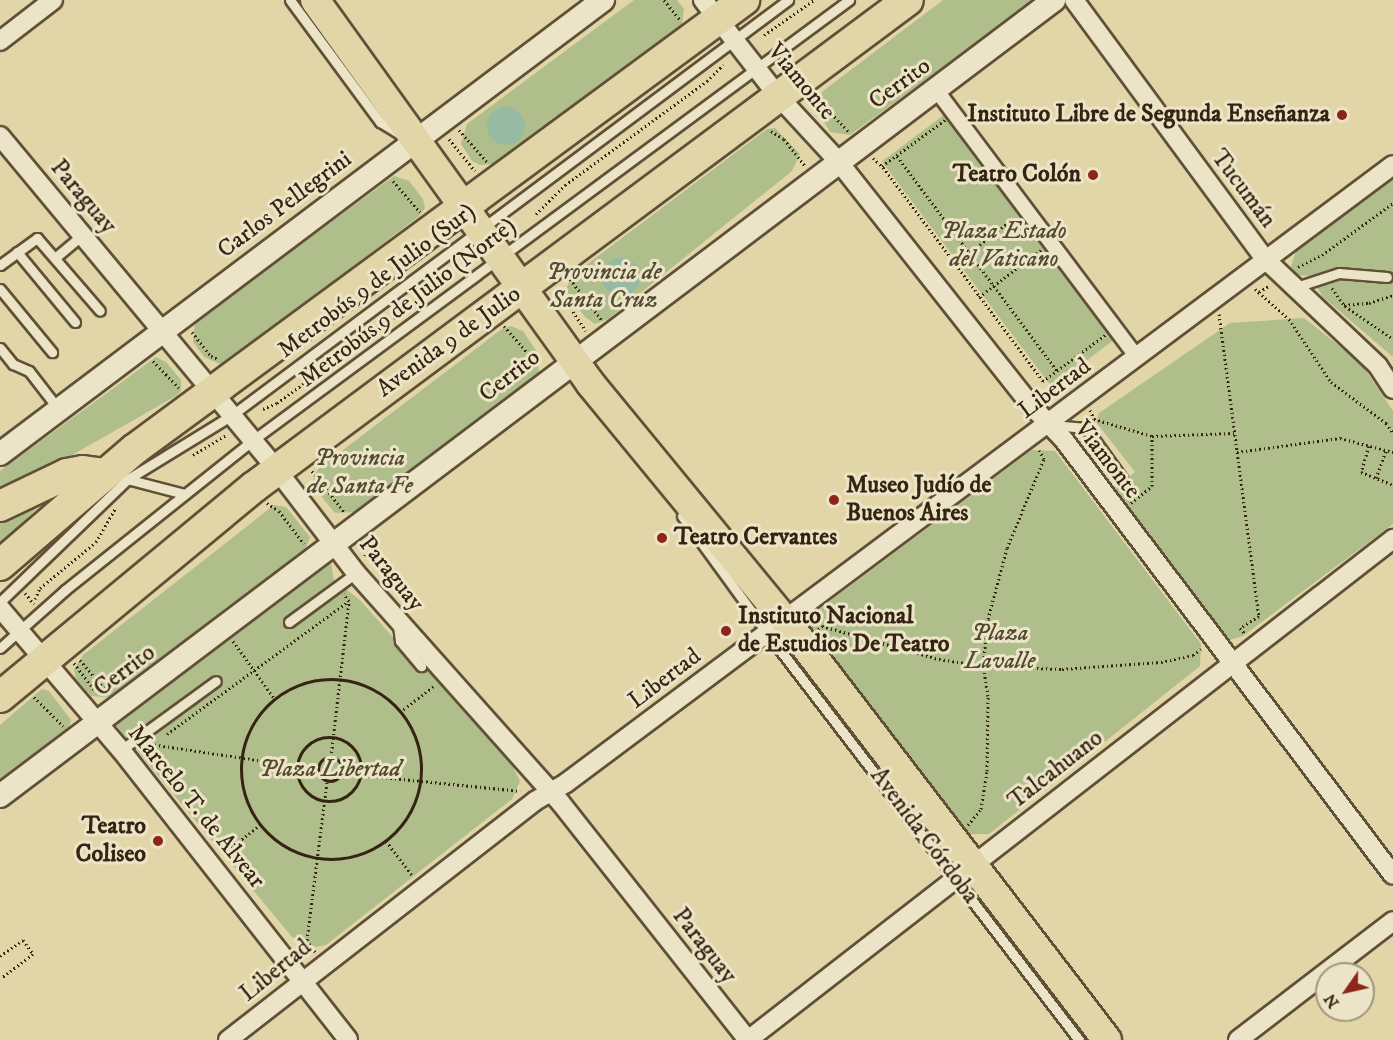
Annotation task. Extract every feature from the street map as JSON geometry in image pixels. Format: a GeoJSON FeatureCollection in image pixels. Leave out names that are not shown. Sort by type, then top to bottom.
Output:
{"type":"FeatureCollection","features":[{"type":"Feature","properties":{"kind":"highway"},"geometry":{"type":"LineString","coordinates":[[0,565],[205,409],[469,218],[724,27],[744,0]]}},
{"type":"Feature","properties":{"kind":"highway","name":"Avenida 9 de Julio"},"geometry":{"type":"LineString","coordinates":[[0,697],[266,478],[908,0]]}},
{"type":"Feature","properties":{"kind":"highway"},"geometry":{"type":"LineString","coordinates":[[0,506],[67,474],[83,471],[116,477]]}},
{"type":"Feature","properties":{"kind":"main road","name":"Avenida Córdoba"},"geometry":{"type":"LineString","coordinates":[[315,0],[396,109],[414,142],[582,372],[784,632],[955,842],[965,873],[1107,1040]]}},
{"type":"Feature","properties":{"kind":"street"},"geometry":{"type":"LineString","coordinates":[[0,41],[53,0]]}},
{"type":"Feature","properties":{"kind":"street","name":"Carlos Pellegrini"},"geometry":{"type":"LineString","coordinates":[[0,454],[603,0]]}},
{"type":"Feature","properties":{"kind":"street","name":"Cerrito"},"geometry":{"type":"LineString","coordinates":[[0,796],[316,560],[582,372],[838,161],[937,91],[1054,0]]}},
{"type":"Feature","properties":{"kind":"street","name":"Tucumán"},"geometry":{"type":"LineString","coordinates":[[1074,0],[1266,260],[1378,366],[1393,389]]}},
{"type":"Feature","properties":{"kind":"street","name":"Viamonte"},"geometry":{"type":"LineString","coordinates":[[724,27],[778,96],[838,161],[1118,513],[1393,875]]}},
{"type":"Feature","properties":{"kind":"street"},"geometry":{"type":"LineString","coordinates":[[937,91],[1137,357]]}},
{"type":"Feature","properties":{"kind":"street","name":"Paraguay"},"geometry":{"type":"LineString","coordinates":[[0,135],[163,332],[205,409],[236,420],[253,440],[266,478],[337,545],[356,573],[447,676],[542,797],[748,1040]]}},
{"type":"Feature","properties":{"kind":"street","name":"Libertad"},"geometry":{"type":"LineString","coordinates":[[228,1040],[322,963],[542,797],[784,632],[1030,437],[1393,165]]}},
{"type":"Feature","properties":{"kind":"street","name":"Talcahuano"},"geometry":{"type":"LineString","coordinates":[[748,1040],[1393,539]]}},
{"type":"Feature","properties":{"kind":"street","name":"Marcelo T. de Alvear"},"geometry":{"type":"LineString","coordinates":[[10,620],[121,750],[348,1040]]}},
{"type":"Feature","properties":{"kind":"street"},"geometry":{"type":"LineString","coordinates":[[1238,1040],[1393,921]]}},
{"type":"Feature","properties":{"kind":"lane","name":"Avenida Córdoba"},"geometry":{"type":"LineString","coordinates":[[290,0],[380,122],[414,142]]}},
{"type":"Feature","properties":{"kind":"lane"},"geometry":{"type":"LineString","coordinates":[[724,27],[788,0]]}},
{"type":"Feature","properties":{"kind":"lane","name":"Metrobús 9 de Julio (Norte)"},"geometry":{"type":"LineString","coordinates":[[0,648],[10,620],[185,494],[253,440],[498,258],[660,142],[756,67],[849,0]]}},
{"type":"Feature","properties":{"kind":"lane","name":"Metrobús 9 de Julio (Sur)"},"geometry":{"type":"LineString","coordinates":[[205,409],[236,420],[469,218]]}},
{"type":"Feature","properties":{"kind":"lane"},"geometry":{"type":"LineString","coordinates":[[56,257],[83,234]]}},
{"type":"Feature","properties":{"kind":"lane"},"geometry":{"type":"LineString","coordinates":[[0,265],[37,238],[56,257],[100,311]]}},
{"type":"Feature","properties":{"kind":"lane"},"geometry":{"type":"LineString","coordinates":[[17,252],[75,322]]}},
{"type":"Feature","properties":{"kind":"lane"},"geometry":{"type":"LineString","coordinates":[[1287,282],[1324,278],[1346,272],[1387,277]]}},
{"type":"Feature","properties":{"kind":"lane"},"geometry":{"type":"LineString","coordinates":[[0,289],[52,352]]}},
{"type":"Feature","properties":{"kind":"lane"},"geometry":{"type":"LineString","coordinates":[[0,348],[14,364],[29,370],[59,410]]}},
{"type":"Feature","properties":{"kind":"lane","name":"Avenida Córdoba"},"geometry":{"type":"LineString","coordinates":[[582,372],[669,497]]}},
{"type":"Feature","properties":{"kind":"lane"},"geometry":{"type":"LineString","coordinates":[[1047,424],[1086,428],[1122,478]]}},
{"type":"Feature","properties":{"kind":"lane"},"geometry":{"type":"LineString","coordinates":[[0,602],[116,477],[185,494]]}},
{"type":"Feature","properties":{"kind":"lane","name":"Avenida Córdoba"},"geometry":{"type":"LineString","coordinates":[[676,507],[784,632],[965,873],[1079,1040]]}},
{"type":"Feature","properties":{"kind":"lane"},"geometry":{"type":"LineString","coordinates":[[289,622],[356,573]]}},
{"type":"Feature","properties":{"kind":"lane"},"geometry":{"type":"LineString","coordinates":[[398,621],[400,641],[421,666]]}},
{"type":"Feature","properties":{"kind":"lane"},"geometry":{"type":"LineString","coordinates":[[121,750],[216,681]]}},
{"type":"Feature","properties":{"kind":"path"},"geometry":{"type":"LineString","coordinates":[[530,218],[565,185],[707,81],[724,27],[814,0]]}},
{"type":"Feature","properties":{"kind":"path"},"geometry":{"type":"LineString","coordinates":[[955,113],[882,166],[1043,381],[1115,328]]}},
{"type":"Feature","properties":{"kind":"path"},"geometry":{"type":"LineString","coordinates":[[897,156],[1057,371]]}},
{"type":"Feature","properties":{"kind":"path"},"geometry":{"type":"LineString","coordinates":[[1259,292],[1287,282],[1310,261],[1393,203]]}},
{"type":"Feature","properties":{"kind":"path"},"geometry":{"type":"LineString","coordinates":[[955,264],[1026,209]]}},
{"type":"Feature","properties":{"kind":"path"},"geometry":{"type":"LineString","coordinates":[[980,297],[1051,242]]}},
{"type":"Feature","properties":{"kind":"path"},"geometry":{"type":"LineString","coordinates":[[1310,261],[1344,304],[1393,339]]}},
{"type":"Feature","properties":{"kind":"path"},"geometry":{"type":"LineString","coordinates":[[188,456],[219,440],[236,420],[277,403],[424,294],[453,276]]}},
{"type":"Feature","properties":{"kind":"path"},"geometry":{"type":"LineString","coordinates":[[1242,277],[1289,319],[1330,382],[1386,423],[1393,433]]}},
{"type":"Feature","properties":{"kind":"path"},"geometry":{"type":"LineString","coordinates":[[1344,304],[1369,303],[1393,295]]}},
{"type":"Feature","properties":{"kind":"path"},"geometry":{"type":"LineString","coordinates":[[1217,297],[1259,616],[1240,628],[1255,645]]}},
{"type":"Feature","properties":{"kind":"path"},"geometry":{"type":"LineString","coordinates":[[143,347],[205,409],[219,440],[232,457]]}},
{"type":"Feature","properties":{"kind":"path"},"geometry":{"type":"LineString","coordinates":[[1083,398],[1094,418],[1152,436],[1235,433]]}},
{"type":"Feature","properties":{"kind":"path"},"geometry":{"type":"LineString","coordinates":[[1118,513],[1152,486],[1152,436]]}},
{"type":"Feature","properties":{"kind":"path"},"geometry":{"type":"LineString","coordinates":[[955,842],[981,808],[988,729],[983,666],[988,619],[1007,548],[1044,459],[1030,437]]}},
{"type":"Feature","properties":{"kind":"path"},"geometry":{"type":"LineString","coordinates":[[1237,452],[1340,438],[1393,452]]}},
{"type":"Feature","properties":{"kind":"path"},"geometry":{"type":"LineString","coordinates":[[1369,445],[1361,472],[1393,485]]}},
{"type":"Feature","properties":{"kind":"path"},"geometry":{"type":"LineString","coordinates":[[1376,478],[1386,450]]}},
{"type":"Feature","properties":{"kind":"path"},"geometry":{"type":"LineString","coordinates":[[266,478],[316,560]]}},
{"type":"Feature","properties":{"kind":"path"},"geometry":{"type":"LineString","coordinates":[[10,620],[33,602],[40,588],[96,542],[117,506]]}},
{"type":"Feature","properties":{"kind":"path"},"geometry":{"type":"LineString","coordinates":[[337,587],[350,601]]}},
{"type":"Feature","properties":{"kind":"path"},"geometry":{"type":"LineString","coordinates":[[166,734],[350,601]]}},
{"type":"Feature","properties":{"kind":"path"},"geometry":{"type":"LineString","coordinates":[[331,757],[350,601]]}},
{"type":"Feature","properties":{"kind":"path"},"geometry":{"type":"LineString","coordinates":[[784,632],[822,626],[939,658],[983,666],[1062,669],[1161,662],[1193,655],[1215,639]]}},
{"type":"Feature","properties":{"kind":"path"},"geometry":{"type":"LineString","coordinates":[[225,630],[274,698]]}},
{"type":"Feature","properties":{"kind":"path"},"geometry":{"type":"LineString","coordinates":[[400,712],[447,676]]}},
{"type":"Feature","properties":{"kind":"path"},"geometry":{"type":"LineString","coordinates":[[340,679],[383,695],[400,712],[418,747],[420,783],[412,809],[386,841],[361,854],[318,858],[295,852],[260,825],[242,784],[241,758],[251,726],[274,698],[315,680],[340,679]]}},
{"type":"Feature","properties":{"kind":"path"},"geometry":{"type":"LineString","coordinates":[[334,737],[355,750],[361,775],[344,798],[325,801],[307,793],[297,766],[309,744],[334,737]]}},
{"type":"Feature","properties":{"kind":"path"},"geometry":{"type":"LineString","coordinates":[[155,739],[145,743],[317,769],[327,782],[307,940],[322,963]]}},
{"type":"Feature","properties":{"kind":"path"},"geometry":{"type":"LineString","coordinates":[[317,769],[320,761],[331,757]]}},
{"type":"Feature","properties":{"kind":"path"},"geometry":{"type":"LineString","coordinates":[[327,782],[336,780],[341,773],[341,765],[331,757]]}},
{"type":"Feature","properties":{"kind":"path"},"geometry":{"type":"LineString","coordinates":[[341,773],[510,793],[518,790],[542,797]]}},
{"type":"Feature","properties":{"kind":"path"},"geometry":{"type":"LineString","coordinates":[[211,863],[260,825]]}},
{"type":"Feature","properties":{"kind":"path"},"geometry":{"type":"LineString","coordinates":[[386,841],[422,888]]}},
{"type":"Feature","properties":{"kind":"path"},"geometry":{"type":"LineString","coordinates":[[0,956],[23,940],[33,954],[2,976]]}},
{"type":"Feature","properties":{"kind":"green space"},"geometry":{"type":"Polygon","coordinates":[[[634,0],[677,0],[684,9],[682,25],[494,164],[480,165],[472,161],[461,144],[467,124],[634,0]]]}},
{"type":"Feature","properties":{"kind":"green space"},"geometry":{"type":"Polygon","coordinates":[[[943,0],[1034,0],[850,135],[830,132],[814,105],[823,91],[943,0]]]}},
{"type":"Feature","properties":{"kind":"green space","name":"Plaza Estado del Vaticano"},"geometry":{"type":"Polygon","coordinates":[[[957,105],[1127,330],[1052,387],[882,162],[957,105]]]}},
{"type":"Feature","properties":{"kind":"green space","name":"Provincia de Santa Cruz"},"geometry":{"type":"Polygon","coordinates":[[[775,128],[800,154],[792,171],[608,319],[595,324],[585,317],[565,290],[574,274],[767,129],[775,128]]]}},
{"type":"Feature","properties":{"kind":"green space"},"geometry":{"type":"Polygon","coordinates":[[[394,176],[409,181],[423,199],[425,208],[418,217],[232,358],[220,364],[204,357],[193,342],[195,322],[394,176]]]}},
{"type":"Feature","properties":{"kind":"green space"},"geometry":{"type":"Polygon","coordinates":[[[1393,178],[1393,357],[1323,297],[1310,276],[1296,275],[1291,266],[1297,249],[1393,178]]]}},
{"type":"Feature","properties":{"kind":"green space"},"geometry":{"type":"Polygon","coordinates":[[[1304,318],[1361,363],[1393,411],[1393,524],[1243,636],[1230,640],[1218,629],[1115,488],[1135,472],[1096,422],[1099,413],[1230,323],[1304,318]]]}},
{"type":"Feature","properties":{"kind":"green space","name":"Provincia de Santa Fe"},"geometry":{"type":"Polygon","coordinates":[[[511,326],[523,331],[537,352],[539,373],[358,512],[335,513],[316,490],[313,480],[318,469],[502,329],[511,326]]]}},
{"type":"Feature","properties":{"kind":"green space"},"geometry":{"type":"Polygon","coordinates":[[[156,357],[166,362],[181,380],[181,391],[176,396],[0,496],[0,471],[156,357]]]}},
{"type":"Feature","properties":{"kind":"green space","name":"Plaza Lavalle"},"geometry":{"type":"Polygon","coordinates":[[[1032,450],[1055,451],[1201,644],[1200,666],[989,834],[967,834],[809,624],[818,610],[1032,450]]]}},
{"type":"Feature","properties":{"kind":"green space"},"geometry":{"type":"Polygon","coordinates":[[[49,496],[0,545],[0,518],[49,496]]]}},
{"type":"Feature","properties":{"kind":"green space"},"geometry":{"type":"Polygon","coordinates":[[[274,505],[286,507],[310,537],[304,553],[114,698],[91,696],[76,679],[74,669],[83,655],[274,505]]]}},
{"type":"Feature","properties":{"kind":"green space","name":"Plaza Libertad"},"geometry":{"type":"Polygon","coordinates":[[[331,563],[334,580],[360,600],[421,669],[427,665],[511,763],[520,781],[512,799],[326,945],[316,947],[292,937],[116,725],[331,563]]]}},
{"type":"Feature","properties":{"kind":"green space"},"geometry":{"type":"Polygon","coordinates":[[[42,689],[49,691],[71,720],[67,734],[0,781],[0,725],[42,689]]]}},
{"type":"Feature","properties":{"kind":"shaded area"},"geometry":{"type":"Polygon","coordinates":[[[506,107],[520,112],[525,126],[520,140],[506,145],[492,140],[487,126],[492,112],[506,107]]]}},
{"type":"Feature","properties":{"kind":"shaded area"},"geometry":{"type":"Polygon","coordinates":[[[621,258],[635,263],[640,277],[635,291],[621,296],[607,291],[602,277],[607,263],[621,258]]]}},
{"type":"Feature","properties":{"kind":"place","name":"Instituto Libre de Segunda Enseñanza"},"geometry":{"type":"Point","coordinates":[1342,115]}},
{"type":"Feature","properties":{"kind":"place","name":"Teatro Colón"},"geometry":{"type":"Point","coordinates":[1093,175]}},
{"type":"Feature","properties":{"kind":"place","name":"Museo Judío de Buenos Aires"},"geometry":{"type":"Point","coordinates":[834,500]}},
{"type":"Feature","properties":{"kind":"place","name":"Teatro Cervantes"},"geometry":{"type":"Point","coordinates":[662,538]}},
{"type":"Feature","properties":{"kind":"place","name":"Instituto Nacional de Estudios De Teatro"},"geometry":{"type":"Point","coordinates":[726,631]}},
{"type":"Feature","properties":{"kind":"place","name":"Teatro Coliseo"},"geometry":{"type":"Point","coordinates":[158,841]}}]}
